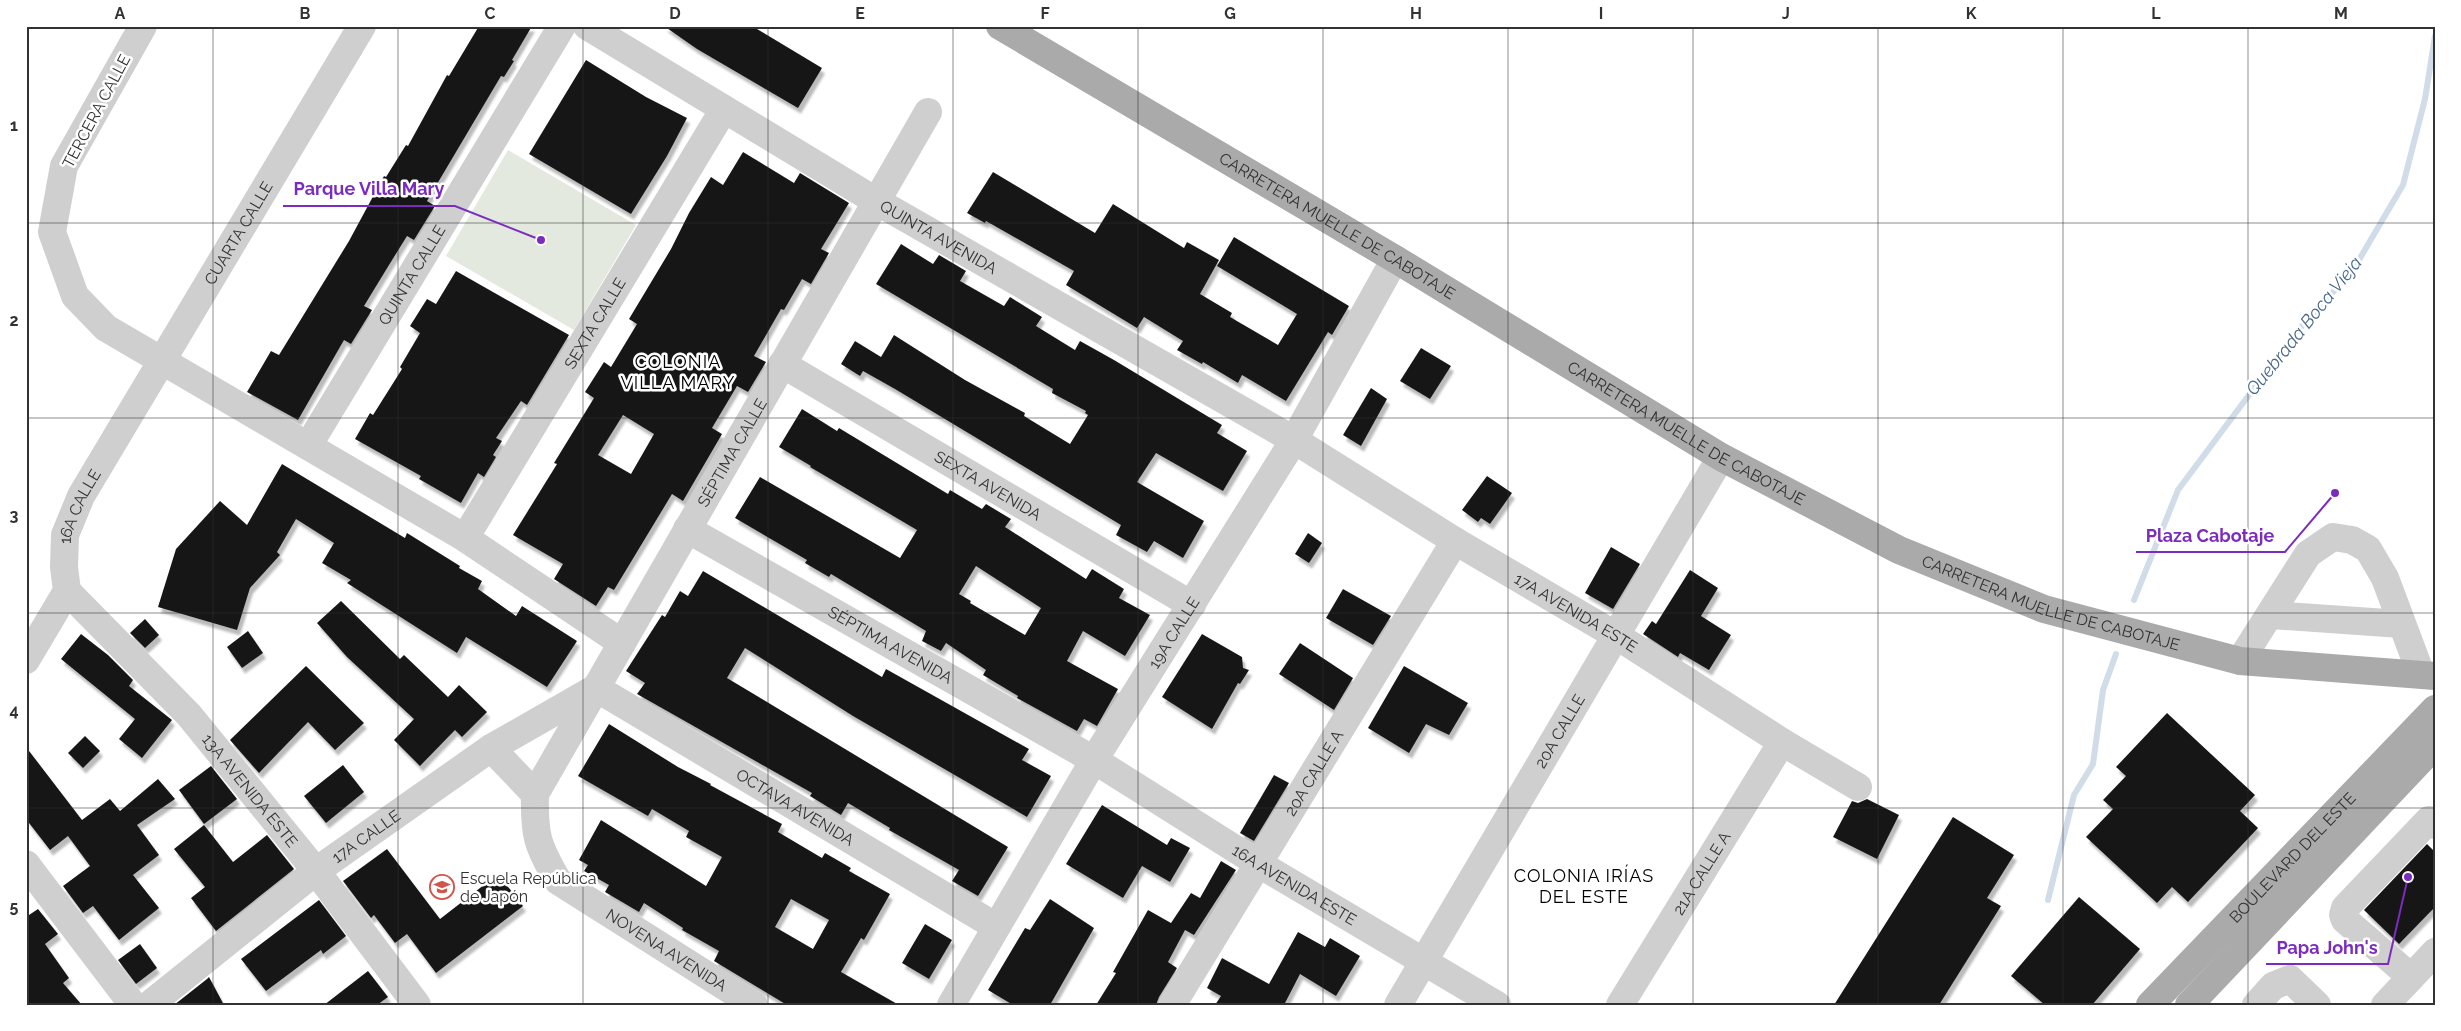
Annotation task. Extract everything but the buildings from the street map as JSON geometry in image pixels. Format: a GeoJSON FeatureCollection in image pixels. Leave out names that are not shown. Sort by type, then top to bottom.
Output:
{"type":"FeatureCollection","features":[{"type":"Feature","properties":{"kind":"main road","name":"CARRETERA MUELLE DE CABOTAJE"},"geometry":{"type":"LineString","coordinates":[[1000,26],[1395,259],[1721,457],[1899,550],[2044,609],[2240,661],[2428,675]]}},
{"type":"Feature","properties":{"kind":"main road","name":"BOULEVARD DEL ESTE"},"geometry":{"type":"LineString","coordinates":[[2150,1005],[2435,708]]}},
{"type":"Feature","properties":{"kind":"main road","name":"BOULEVARD DEL ESTE"},"geometry":{"type":"LineString","coordinates":[[2189,1005],[2278,914],[2435,745]]}},
{"type":"Feature","properties":{"kind":"street","name":"TERCERA CALLE"},"geometry":{"type":"LineString","coordinates":[[143,26],[64,166],[52,232],[75,296],[106,328],[465,538],[622,643]]}},
{"type":"Feature","properties":{"kind":"street","name":"CUARTA CALLE"},"geometry":{"type":"LineString","coordinates":[[161,361],[362,26]]}},
{"type":"Feature","properties":{"kind":"street","name":"QUINTA CALLE"},"geometry":{"type":"LineString","coordinates":[[308,446],[562,26]]}},
{"type":"Feature","properties":{"kind":"street","name":"QUINTA AVENIDA"},"geometry":{"type":"LineString","coordinates":[[587,26],[876,201],[1294,440]]}},
{"type":"Feature","properties":{"kind":"street","name":"SEXTA CALLE"},"geometry":{"type":"LineString","coordinates":[[465,538],[724,109]]}},
{"type":"Feature","properties":{"kind":"street","name":"SÉPTIMA CALLE"},"geometry":{"type":"LineString","coordinates":[[535,794],[928,112]]}},
{"type":"Feature","properties":{"kind":"street","name":"19A CALLE"},"geometry":{"type":"LineString","coordinates":[[950,1005],[1094,760],[1294,440],[1395,259]]}},
{"type":"Feature","properties":{"kind":"street","name":"16A CALLE"},"geometry":{"type":"LineString","coordinates":[[68,591],[64,567],[65,536],[81,496],[161,361]]}},
{"type":"Feature","properties":{"kind":"street","name":"SEXTA AVENIDA"},"geometry":{"type":"LineString","coordinates":[[782,364],[1192,605]]}},
{"type":"Feature","properties":{"kind":"street","name":"17A AVENIDA ESTE"},"geometry":{"type":"LineString","coordinates":[[1294,440],[1455,541],[1617,636],[1782,742],[1858,787]]}},
{"type":"Feature","properties":{"kind":"street","name":"20A CALLE"},"geometry":{"type":"LineString","coordinates":[[1398,1005],[1721,457]]}},
{"type":"Feature","properties":{"kind":"street","name":"SÉPTIMA AVENIDA"},"geometry":{"type":"LineString","coordinates":[[688,529],[1094,760]]}},
{"type":"Feature","properties":{"kind":"street"},"geometry":{"type":"LineString","coordinates":[[2240,661],[2308,554],[2333,537],[2352,540],[2368,549],[2386,578],[2401,624],[2428,675]]}},
{"type":"Feature","properties":{"kind":"street","name":"20A CALLE A"},"geometry":{"type":"LineString","coordinates":[[1172,1005],[1455,541]]}},
{"type":"Feature","properties":{"kind":"street"},"geometry":{"type":"LineString","coordinates":[[26,660],[68,591]]}},
{"type":"Feature","properties":{"kind":"street","name":"13A AVENIDA ESTE"},"geometry":{"type":"LineString","coordinates":[[68,591],[189,715],[316,871],[417,1005]]}},
{"type":"Feature","properties":{"kind":"street"},"geometry":{"type":"LineString","coordinates":[[2271,615],[2401,624]]}},
{"type":"Feature","properties":{"kind":"street","name":"17A CALLE"},"geometry":{"type":"LineString","coordinates":[[149,1005],[316,871],[491,748],[596,688]]}},
{"type":"Feature","properties":{"kind":"street","name":"OCTAVA AVENIDA"},"geometry":{"type":"LineString","coordinates":[[596,688],[995,926]]}},
{"type":"Feature","properties":{"kind":"street","name":"21A CALLE A"},"geometry":{"type":"LineString","coordinates":[[1620,1005],[1782,742]]}},
{"type":"Feature","properties":{"kind":"street"},"geometry":{"type":"LineString","coordinates":[[491,748],[535,794]]}},
{"type":"Feature","properties":{"kind":"street","name":"16A AVENIDA ESTE"},"geometry":{"type":"LineString","coordinates":[[1094,760],[1259,864],[1424,960],[1497,1005]]}},
{"type":"Feature","properties":{"kind":"street","name":"NOVENA AVENIDA"},"geometry":{"type":"LineString","coordinates":[[535,794],[534,825],[542,853],[558,881],[754,1005]]}},
{"type":"Feature","properties":{"kind":"street"},"geometry":{"type":"LineString","coordinates":[[2411,977],[2345,920],[2343,915],[2345,908],[2433,820]]}},
{"type":"Feature","properties":{"kind":"street"},"geometry":{"type":"LineString","coordinates":[[26,864],[133,1005]]}},
{"type":"Feature","properties":{"kind":"street"},"geometry":{"type":"LineString","coordinates":[[2385,1005],[2435,952]]}},
{"type":"Feature","properties":{"kind":"street"},"geometry":{"type":"LineString","coordinates":[[2256,1005],[2273,986],[2290,979],[2317,1005]]}},
{"type":"Feature","properties":{"kind":"shaded area"},"geometry":{"type":"Polygon","coordinates":[[[508,150],[636,225],[574,330],[446,256],[508,150]]]}},
{"type":"Feature","properties":{"kind":"waterway","name":"Quebrada Boca Vieja"},"geometry":{"type":"LineString","coordinates":[[2134,600],[2178,490],[2293,336],[2353,270],[2403,185],[2425,99],[2435,36]]}},
{"type":"Feature","properties":{"kind":"waterway","name":"Quebrada Boca Vieja"},"geometry":{"type":"LineString","coordinates":[[2048,900],[2074,795],[2093,764],[2103,690],[2116,654]]}},
{"type":"Feature","properties":{"kind":"place","name":"Parque Villa Mary"},"geometry":{"type":"Point","coordinates":[541,240]}},
{"type":"Feature","properties":{"kind":"place","name":"Plaza Cabotaje"},"geometry":{"type":"Point","coordinates":[2335,493]}},
{"type":"Feature","properties":{"kind":"place","name":"Papa John's"},"geometry":{"type":"Point","coordinates":[2408,877]}},
{"type":"Feature","properties":{"kind":"place","name":"Escuela República de Japón"},"geometry":{"type":"Point","coordinates":[442,887]}},
{"type":"Feature","properties":{"kind":"district","name":"COLONIA VILLA MARY"},"geometry":{"type":"Point","coordinates":[678,372]}},
{"type":"Feature","properties":{"kind":"district","name":"COLONIA IRÍAS DEL ESTE"},"geometry":{"type":"Point","coordinates":[1584,886]}}]}
